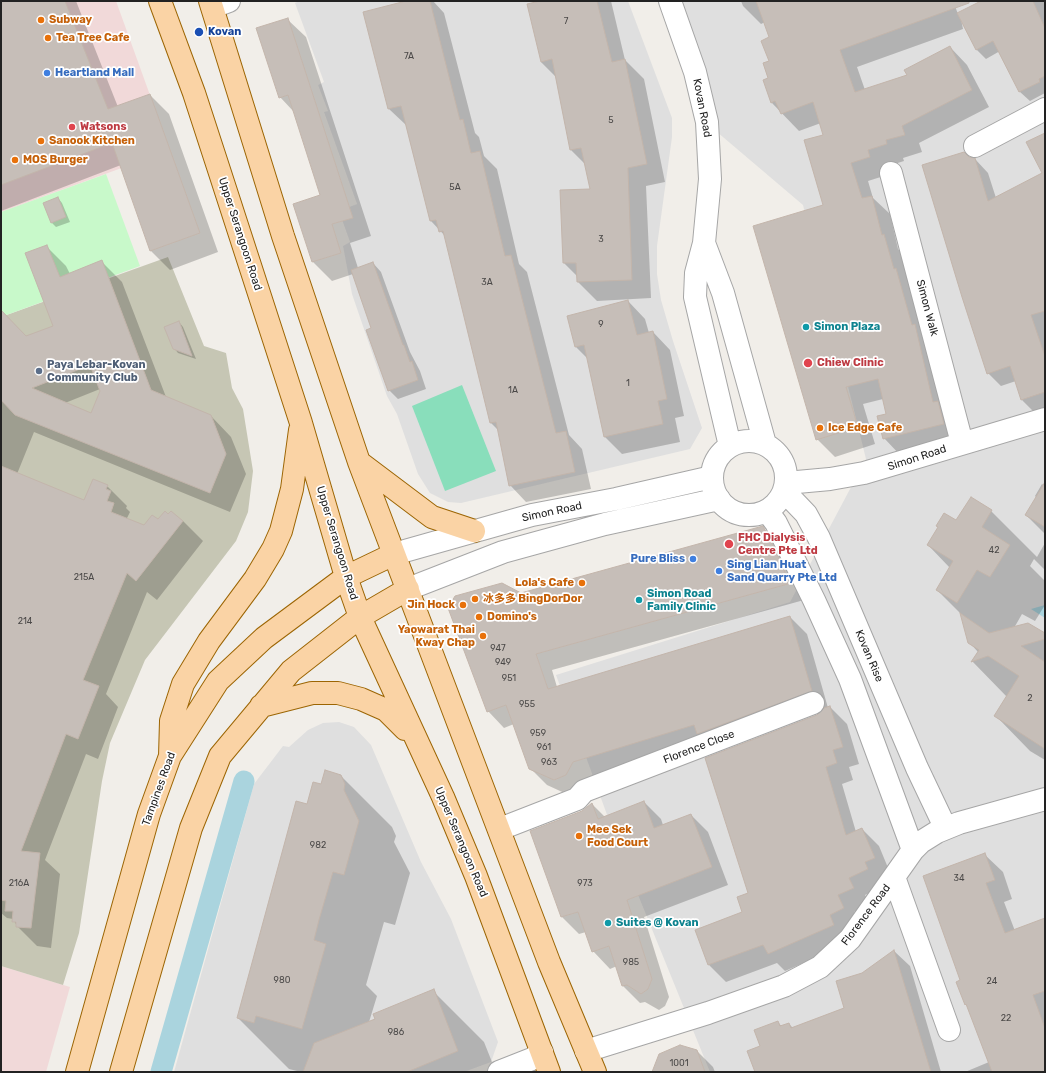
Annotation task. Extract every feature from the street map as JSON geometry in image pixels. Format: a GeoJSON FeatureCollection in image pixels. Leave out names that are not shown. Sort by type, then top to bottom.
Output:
{"type":"FeatureCollection","features":[{"type":"Feature","properties":{"kind":"main road","name":"Upper Serangoon Road"},"geometry":{"type":"LineString","coordinates":[[160,1],[194,93],[301,423],[346,577],[360,617],[443,797],[476,876],[545,1062]]}},
{"type":"Feature","properties":{"kind":"main road"},"geometry":{"type":"LineString","coordinates":[[217,3],[283,236],[360,462],[549,962],[595,1072]]}},
{"type":"Feature","properties":{"kind":"main road"},"geometry":{"type":"LineString","coordinates":[[170,756],[171,720],[183,684],[209,640],[255,579],[273,550],[281,531],[292,489],[301,423]]}},
{"type":"Feature","properties":{"kind":"main road"},"geometry":{"type":"LineString","coordinates":[[360,462],[432,517],[474,531]]}},
{"type":"Feature","properties":{"kind":"main road","name":"Tampines Road"},"geometry":{"type":"LineString","coordinates":[[77,1072],[148,814],[170,756],[218,681],[264,638],[346,577],[394,554]]}},
{"type":"Feature","properties":{"kind":"main road"},"geometry":{"type":"LineString","coordinates":[[121,1072],[190,828],[220,756],[291,671],[360,617],[408,589]]}},
{"type":"Feature","properties":{"kind":"main road"},"geometry":{"type":"LineString","coordinates":[[261,706],[312,693],[338,693],[360,699],[386,710],[415,739]]}},
{"type":"Feature","properties":{"kind":"street","name":"Kovan Road"},"geometry":{"type":"LineString","coordinates":[[670,1],[695,72],[707,122],[710,179],[704,243],[696,273],[695,297],[730,446]]}},
{"type":"Feature","properties":{"kind":"street"},"geometry":{"type":"LineString","coordinates":[[975,146],[1045,108]]}},
{"type":"Feature","properties":{"kind":"street","name":"Simon Walk"},"geometry":{"type":"LineString","coordinates":[[891,173],[962,443]]}},
{"type":"Feature","properties":{"kind":"street","name":"Kovan Road"},"geometry":{"type":"LineString","coordinates":[[704,243],[723,293],[764,444]]}},
{"type":"Feature","properties":{"kind":"street","name":"Simon Road"},"geometry":{"type":"LineString","coordinates":[[785,487],[864,473],[1045,419]]}},
{"type":"Feature","properties":{"kind":"street"},"geometry":{"type":"LineString","coordinates":[[742,441],[753,441],[764,444],[779,455],[786,473],[785,487],[779,500],[767,511],[750,515],[738,513],[727,508],[719,499],[714,488],[712,476],[718,458],[730,446],[742,441]]}},
{"type":"Feature","properties":{"kind":"street","name":"Simon Road"},"geometry":{"type":"LineString","coordinates":[[394,554],[532,515],[616,499],[712,476]]}},
{"type":"Feature","properties":{"kind":"street"},"geometry":{"type":"LineString","coordinates":[[812,524],[810,512],[813,498],[830,479]]}},
{"type":"Feature","properties":{"kind":"street","name":"Kovan Rise"},"geometry":{"type":"LineString","coordinates":[[785,487],[812,524],[917,768],[945,827]]}},
{"type":"Feature","properties":{"kind":"street"},"geometry":{"type":"LineString","coordinates":[[408,589],[503,552],[606,524],[719,499]]}},
{"type":"Feature","properties":{"kind":"street"},"geometry":{"type":"LineString","coordinates":[[767,511],[776,523],[814,600],[850,679],[913,850]]}},
{"type":"Feature","properties":{"kind":"street","name":"Florence Close"},"geometry":{"type":"LineString","coordinates":[[497,822],[574,788],[584,791],[813,703]]}},
{"type":"Feature","properties":{"kind":"street","name":"Florence Road"},"geometry":{"type":"LineString","coordinates":[[586,1051],[708,1013],[784,986],[820,967],[850,939],[913,850],[921,842],[945,827],[1045,800]]}},
{"type":"Feature","properties":{"kind":"street"},"geometry":{"type":"LineString","coordinates":[[894,877],[949,1030]]}},
{"type":"Feature","properties":{"kind":"street"},"geometry":{"type":"LineString","coordinates":[[500,1072],[532,1059],[545,1062]]}},
{"type":"Feature","properties":{"kind":"shaded area"},"geometry":{"type":"Polygon","coordinates":[[[1,1],[116,1],[155,109],[149,158],[1,212],[1,1]]]}},
{"type":"Feature","properties":{"kind":"shaded area"},"geometry":{"type":"Polygon","coordinates":[[[299,1],[628,1],[672,118],[672,137],[657,246],[657,274],[661,300],[702,428],[690,449],[461,503],[448,502],[430,493],[418,474],[397,414],[387,396],[352,294],[343,246],[350,242],[339,211],[357,204],[324,112],[328,111],[318,85],[324,82],[295,3],[299,1]]]}},
{"type":"Feature","properties":{"kind":"shaded area"},"geometry":{"type":"Polygon","coordinates":[[[664,1],[1045,1],[1045,1072],[710,1072],[621,853],[556,675],[790,602],[866,459],[803,205],[710,126],[664,1]]]}},
{"type":"Feature","properties":{"kind":"shaded area"},"geometry":{"type":"Polygon","coordinates":[[[168,257],[204,346],[226,353],[232,388],[243,409],[253,471],[248,512],[236,541],[145,660],[110,743],[102,781],[79,933],[63,985],[1,966],[1,317],[168,257]]]}},
{"type":"Feature","properties":{"kind":"shaded area"},"geometry":{"type":"Polygon","coordinates":[[[339,722],[354,727],[371,745],[421,862],[451,919],[498,1042],[491,1062],[464,1072],[174,1072],[254,784],[283,746],[289,747],[308,730],[323,723],[339,722]]]}},
{"type":"Feature","properties":{"kind":"shaded area"},"geometry":{"type":"Polygon","coordinates":[[[1,966],[70,987],[46,1072],[1,1072],[1,966]]]}},
{"type":"Feature","properties":{"kind":"green space"},"geometry":{"type":"Polygon","coordinates":[[[106,174],[140,266],[1,317],[1,212],[106,174]]]}},
{"type":"Feature","properties":{"kind":"green space"},"geometry":{"type":"Polygon","coordinates":[[[462,385],[496,471],[445,491],[412,406],[462,385]]]}},
{"type":"Feature","properties":{"kind":"water"},"geometry":{"type":"Polygon","coordinates":[[[1045,605],[1045,618],[1031,609],[1045,605]]]}},
{"type":"Feature","properties":{"kind":"building","name":"Heartland Mall"},"geometry":{"type":"Polygon","coordinates":[[[1,1],[65,1],[108,109],[150,94],[200,233],[150,251],[112,143],[1,185],[1,1]]]}},
{"type":"Feature","properties":{"kind":"building"},"geometry":{"type":"Polygon","coordinates":[[[406,1],[430,1],[460,120],[463,119],[471,153],[480,151],[505,256],[511,255],[556,433],[566,431],[575,472],[509,486],[496,422],[490,423],[443,231],[439,232],[436,220],[430,221],[401,106],[388,109],[363,12],[406,1]]]}},
{"type":"Feature","properties":{"kind":"building"},"geometry":{"type":"Polygon","coordinates":[[[540,1],[597,1],[612,62],[625,59],[647,164],[628,168],[632,280],[577,282],[576,263],[563,263],[560,190],[590,189],[581,148],[570,150],[552,59],[541,62],[527,4],[540,1]]]}},
{"type":"Feature","properties":{"kind":"building"},"geometry":{"type":"Polygon","coordinates":[[[756,1],[969,1],[969,3],[840,50],[855,92],[907,75],[904,70],[950,46],[972,90],[902,126],[905,135],[886,140],[887,144],[868,150],[870,157],[851,163],[862,198],[872,196],[882,235],[884,234],[894,269],[896,268],[912,325],[915,324],[933,402],[938,401],[944,424],[883,439],[877,416],[886,414],[878,379],[846,387],[858,427],[816,440],[753,226],[823,205],[804,140],[823,135],[813,102],[781,114],[775,101],[771,103],[763,80],[768,78],[763,63],[769,61],[761,41],[769,37],[756,1]]]}},
{"type":"Feature","properties":{"kind":"building"},"geometry":{"type":"Polygon","coordinates":[[[981,1],[1033,1],[1045,28],[1045,76],[1039,79],[1040,82],[1019,92],[993,41],[976,50],[957,13],[981,1]]]}},
{"type":"Feature","properties":{"kind":"building"},"geometry":{"type":"Polygon","coordinates":[[[288,18],[353,218],[332,224],[341,253],[312,262],[293,204],[320,195],[288,95],[279,98],[256,28],[288,18]]]}},
{"type":"Feature","properties":{"kind":"building"},"geometry":{"type":"Polygon","coordinates":[[[1045,133],[1045,311],[1031,315],[1045,356],[1045,392],[1021,400],[1010,366],[987,374],[922,165],[964,152],[969,157],[975,158],[988,201],[1042,173],[1026,142],[1045,133]]]}},
{"type":"Feature","properties":{"kind":"building"},"geometry":{"type":"Polygon","coordinates":[[[58,197],[66,217],[51,223],[43,203],[58,197]]]}},
{"type":"Feature","properties":{"kind":"building","name":"Paya Lebar-Kovan Community Club"},"geometry":{"type":"Polygon","coordinates":[[[47,245],[60,277],[102,260],[151,390],[211,415],[226,454],[210,493],[15,415],[1,400],[1,310],[26,336],[53,326],[25,253],[47,245]],[[90,365],[32,388],[91,413],[100,391],[90,365]]]}},
{"type":"Feature","properties":{"kind":"building"},"geometry":{"type":"Polygon","coordinates":[[[373,262],[403,345],[410,362],[412,361],[418,380],[388,391],[366,330],[371,328],[351,270],[373,262]]]}},
{"type":"Feature","properties":{"kind":"building"},"geometry":{"type":"Polygon","coordinates":[[[628,300],[637,335],[653,331],[667,399],[658,401],[663,424],[604,437],[584,345],[575,347],[567,316],[628,300]]]}},
{"type":"Feature","properties":{"kind":"building"},"geometry":{"type":"Polygon","coordinates":[[[179,321],[192,356],[173,349],[164,327],[179,321]]]}},
{"type":"Feature","properties":{"kind":"building"},"geometry":{"type":"Polygon","coordinates":[[[1,466],[84,500],[93,479],[108,485],[106,489],[111,491],[107,501],[114,503],[111,512],[144,525],[152,515],[158,519],[165,511],[168,514],[171,511],[183,521],[136,581],[127,573],[83,680],[99,686],[78,739],[66,734],[21,851],[40,853],[31,928],[16,927],[16,922],[12,922],[13,911],[5,911],[6,901],[1,900],[1,466]]]}},
{"type":"Feature","properties":{"kind":"building"},"geometry":{"type":"Polygon","coordinates":[[[1045,482],[1045,527],[1025,515],[1045,482]]]}},
{"type":"Feature","properties":{"kind":"building"},"geometry":{"type":"Polygon","coordinates":[[[971,497],[992,510],[982,527],[1010,545],[990,577],[977,570],[957,603],[936,590],[953,561],[927,545],[938,527],[936,526],[944,513],[956,520],[971,497]]]}},
{"type":"Feature","properties":{"kind":"building"},"geometry":{"type":"Polygon","coordinates":[[[763,526],[783,566],[788,584],[536,654],[548,689],[790,616],[812,691],[697,734],[694,725],[573,762],[566,775],[554,780],[529,769],[506,705],[487,712],[448,608],[455,596],[502,583],[521,593],[763,526]]]}},
{"type":"Feature","properties":{"kind":"building"},"geometry":{"type":"Polygon","coordinates":[[[960,613],[989,633],[1028,623],[1045,633],[1045,639],[1021,646],[1045,662],[1045,749],[994,716],[1019,676],[988,656],[971,662],[979,650],[968,643],[960,613]]]}},
{"type":"Feature","properties":{"kind":"building"},"geometry":{"type":"Polygon","coordinates":[[[830,706],[843,747],[833,750],[837,763],[826,767],[846,835],[862,828],[875,858],[865,862],[868,869],[849,878],[854,888],[838,895],[844,908],[830,915],[834,925],[768,954],[763,945],[708,965],[695,930],[742,912],[737,897],[748,893],[705,758],[817,715],[824,708],[830,706]]]}},
{"type":"Feature","properties":{"kind":"building"},"geometry":{"type":"Polygon","coordinates":[[[325,770],[341,775],[345,784],[344,790],[359,821],[344,875],[333,872],[319,920],[314,940],[326,944],[302,1029],[256,1016],[254,1023],[237,1018],[296,801],[307,804],[313,782],[321,784],[325,770]]]}},
{"type":"Feature","properties":{"kind":"building"},"geometry":{"type":"Polygon","coordinates":[[[644,801],[654,828],[691,814],[712,867],[627,900],[652,979],[648,989],[641,994],[627,985],[622,986],[609,946],[592,952],[578,912],[561,917],[530,831],[582,811],[592,803],[598,819],[644,801]]]}},
{"type":"Feature","properties":{"kind":"building"},"geometry":{"type":"Polygon","coordinates":[[[985,853],[995,880],[986,883],[1005,933],[1045,918],[1045,991],[1033,995],[1045,1028],[1045,1072],[992,1072],[956,982],[960,980],[923,876],[985,853]]]}},
{"type":"Feature","properties":{"kind":"building"},"geometry":{"type":"Polygon","coordinates":[[[894,950],[931,1072],[755,1072],[747,1051],[760,1046],[754,1030],[778,1021],[780,1026],[789,1023],[791,1028],[844,1008],[836,981],[862,973],[894,950]]]}},
{"type":"Feature","properties":{"kind":"building"},"geometry":{"type":"Polygon","coordinates":[[[434,989],[458,1051],[407,1072],[303,1072],[314,1043],[375,1019],[373,1014],[434,989]]]}},
{"type":"Feature","properties":{"kind":"building"},"geometry":{"type":"Polygon","coordinates":[[[680,1045],[697,1050],[705,1072],[652,1072],[659,1054],[680,1045]]]}},
{"type":"Feature","properties":{"kind":"waterway"},"geometry":{"type":"LineString","coordinates":[[161,1072],[244,781]]}},
{"type":"Feature","properties":{"kind":"place","name":"Subway"},"geometry":{"type":"Point","coordinates":[41,20]}},
{"type":"Feature","properties":{"kind":"place","name":"Kovan"},"geometry":{"type":"Point","coordinates":[199,32]}},
{"type":"Feature","properties":{"kind":"place","name":"Tea Tree Cafe"},"geometry":{"type":"Point","coordinates":[48,38]}},
{"type":"Feature","properties":{"kind":"place","name":"Heartland Mall"},"geometry":{"type":"Point","coordinates":[47,73]}},
{"type":"Feature","properties":{"kind":"place","name":"Watsons"},"geometry":{"type":"Point","coordinates":[72,127]}},
{"type":"Feature","properties":{"kind":"place","name":"Sanook Kitchen"},"geometry":{"type":"Point","coordinates":[41,141]}},
{"type":"Feature","properties":{"kind":"place","name":"MOS Burger"},"geometry":{"type":"Point","coordinates":[15,160]}},
{"type":"Feature","properties":{"kind":"place","name":"Simon Plaza"},"geometry":{"type":"Point","coordinates":[806,327]}},
{"type":"Feature","properties":{"kind":"place","name":"Chiew Clinic"},"geometry":{"type":"Point","coordinates":[808,363]}},
{"type":"Feature","properties":{"kind":"place","name":"Paya Lebar-Kovan Community Club"},"geometry":{"type":"Point","coordinates":[39,371]}},
{"type":"Feature","properties":{"kind":"place","name":"Ice Edge Cafe"},"geometry":{"type":"Point","coordinates":[820,428]}},
{"type":"Feature","properties":{"kind":"place","name":"FHC Dialysis Centre Pte Ltd"},"geometry":{"type":"Point","coordinates":[729,544]}},
{"type":"Feature","properties":{"kind":"place","name":"Pure Bliss"},"geometry":{"type":"Point","coordinates":[693,559]}},
{"type":"Feature","properties":{"kind":"place","name":"Sing Lian Huat Sand Quarry Pte Ltd"},"geometry":{"type":"Point","coordinates":[719,571]}},
{"type":"Feature","properties":{"kind":"place","name":"Lola's Cafe"},"geometry":{"type":"Point","coordinates":[582,583]}},
{"type":"Feature","properties":{"kind":"place","name":"冰多多 BingDorDor"},"geometry":{"type":"Point","coordinates":[475,599]}},
{"type":"Feature","properties":{"kind":"place","name":"Simon Road Family Clinic"},"geometry":{"type":"Point","coordinates":[639,600]}},
{"type":"Feature","properties":{"kind":"place","name":"Jin Hock"},"geometry":{"type":"Point","coordinates":[463,605]}},
{"type":"Feature","properties":{"kind":"place","name":"Domino's"},"geometry":{"type":"Point","coordinates":[479,617]}},
{"type":"Feature","properties":{"kind":"place","name":"Yaowarat Thai Kway Chap"},"geometry":{"type":"Point","coordinates":[483,636]}},
{"type":"Feature","properties":{"kind":"place","name":"Mee Sek Food Court"},"geometry":{"type":"Point","coordinates":[579,836]}},
{"type":"Feature","properties":{"kind":"place","name":"Suites @ Kovan"},"geometry":{"type":"Point","coordinates":[608,923]}}]}
